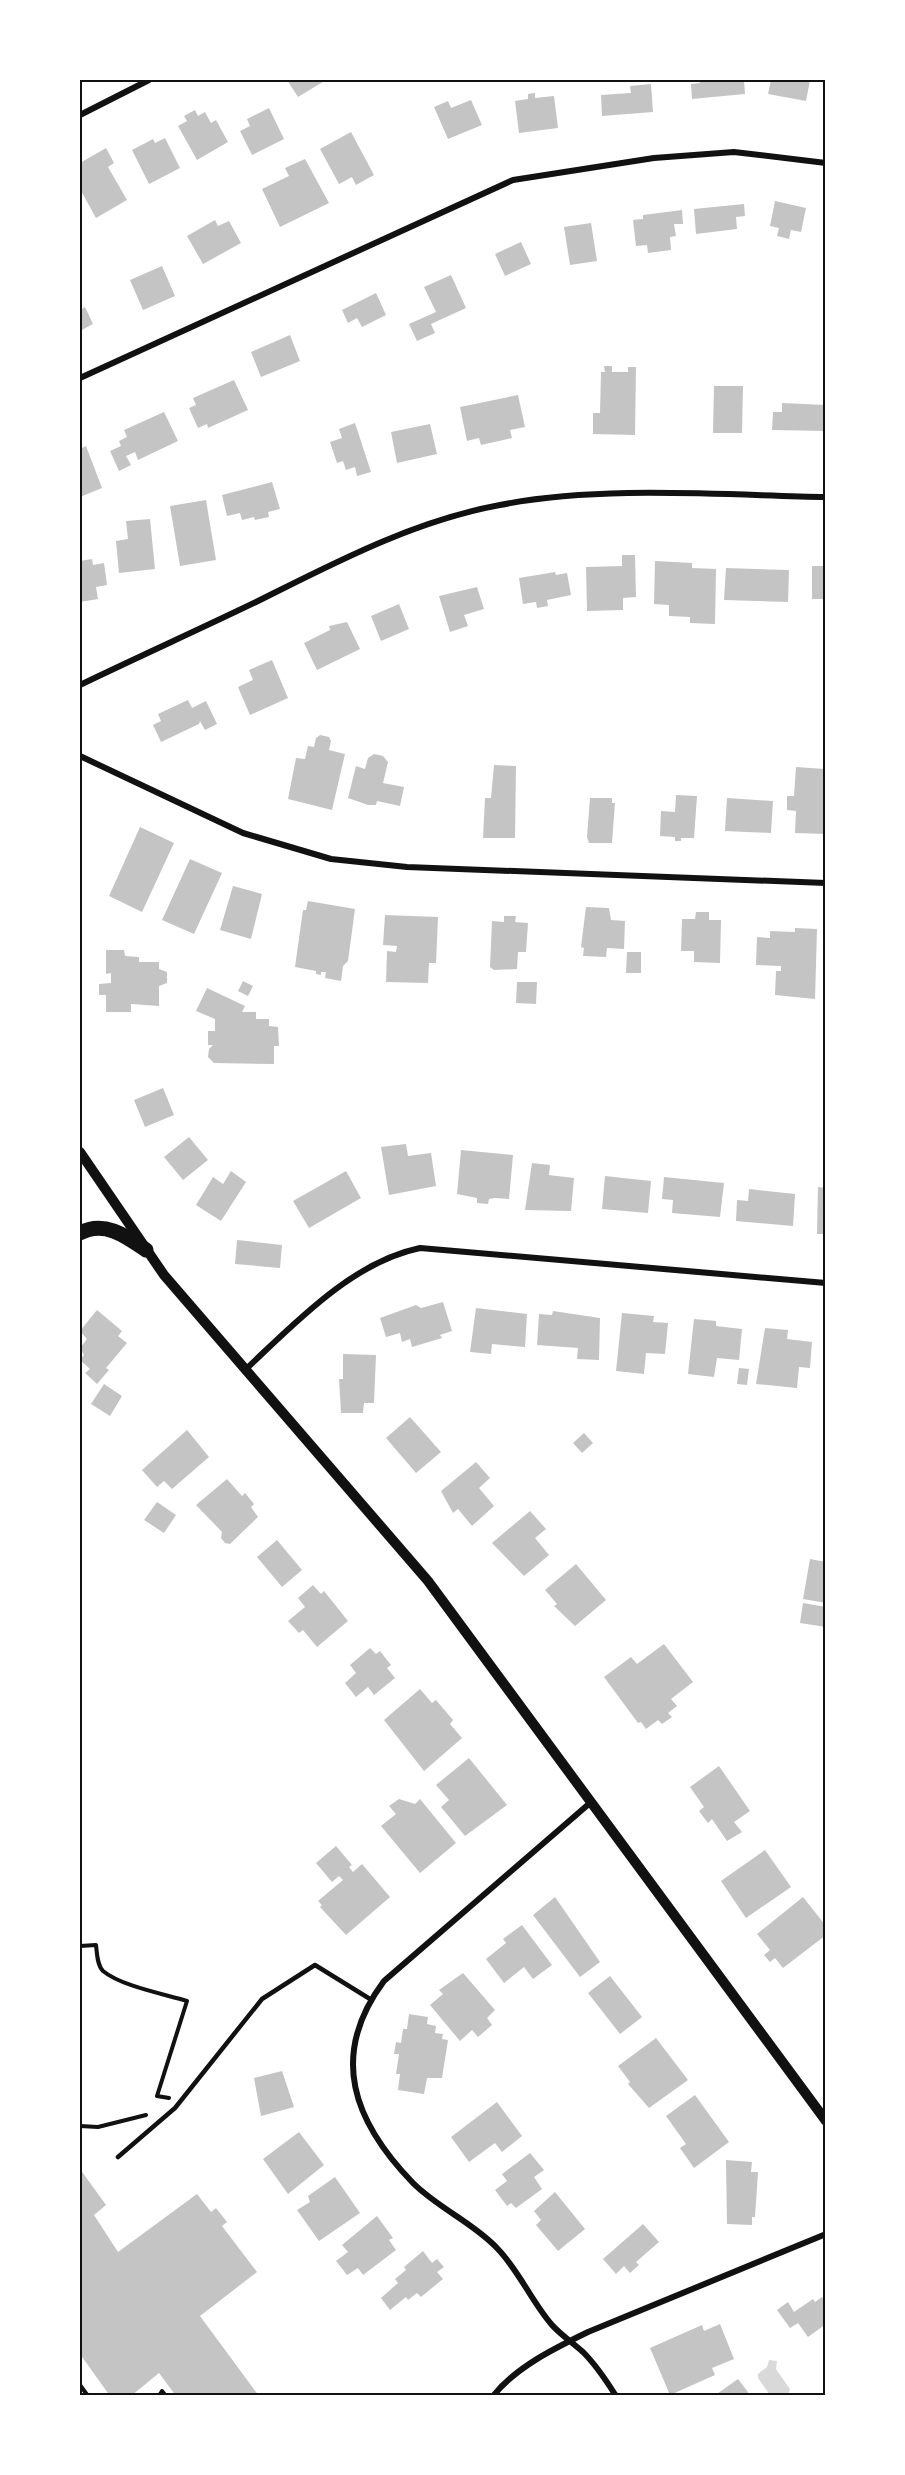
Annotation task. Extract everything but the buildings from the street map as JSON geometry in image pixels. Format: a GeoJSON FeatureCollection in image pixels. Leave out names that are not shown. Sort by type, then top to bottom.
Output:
{"type":"FeatureCollection","features":[{"type":"Feature","properties":{"kind":"main road"},"geometry":{"type":"LineString","coordinates":[[80,1233],[99,1228],[113,1230],[146,1250]]}},
{"type":"Feature","properties":{"kind":"street"},"geometry":{"type":"LineString","coordinates":[[80,115],[149,80]]}},
{"type":"Feature","properties":{"kind":"street"},"geometry":{"type":"LineString","coordinates":[[80,378],[513,180],[654,158],[734,152],[825,163]]}},
{"type":"Feature","properties":{"kind":"street"},"geometry":{"type":"LineString","coordinates":[[80,685],[340,560],[416,528],[499,505],[552,498],[623,495],[825,497]]}},
{"type":"Feature","properties":{"kind":"street"},"geometry":{"type":"LineString","coordinates":[[80,756],[243,833],[331,859],[406,867],[825,883]]}},
{"type":"Feature","properties":{"kind":"street"},"geometry":{"type":"LineString","coordinates":[[80,1152],[146,1250],[244,1371],[428,1581],[825,2121]]}},
{"type":"Feature","properties":{"kind":"street"},"geometry":{"type":"LineString","coordinates":[[244,1371],[350,1279],[381,1260],[420,1248],[825,1283]]}},
{"type":"Feature","properties":{"kind":"street"},"geometry":{"type":"LineString","coordinates":[[590,1803],[384,1981],[370,1999],[358,2036],[353,2073],[356,2098],[366,2124],[414,2184],[473,2226],[497,2248],[550,2323],[593,2363],[616,2396]]}},
{"type":"Feature","properties":{"kind":"street"},"geometry":{"type":"LineString","coordinates":[[493,2396],[503,2383],[570,2341],[825,2234]]}},
{"type":"Feature","properties":{"kind":"lane"},"geometry":{"type":"LineString","coordinates":[[118,2157],[175,2108],[262,1999],[315,1965],[370,1999]]}},
{"type":"Feature","properties":{"kind":"path"},"geometry":{"type":"LineString","coordinates":[[80,1946],[96,1945],[97,1957],[102,1970],[118,1979],[187,2001],[157,2096],[169,2098],[168,2102]]}},
{"type":"Feature","properties":{"kind":"path"},"geometry":{"type":"LineString","coordinates":[[80,2126],[98,2127],[149,2114]]}},
{"type":"Feature","properties":{"kind":"path"},"geometry":{"type":"LineString","coordinates":[[80,2385],[88,2396]]}},
{"type":"Feature","properties":{"kind":"path"},"geometry":{"type":"LineString","coordinates":[[159,2396],[162,2391],[166,2396]]}},
{"type":"Feature","properties":{"kind":"shaded area"},"geometry":{"type":"Polygon","coordinates":[[[769,2360],[777,2361],[776,2369],[790,2389],[788,2395],[770,2395],[758,2378],[758,2374],[767,2367],[769,2360]]]}}]}
